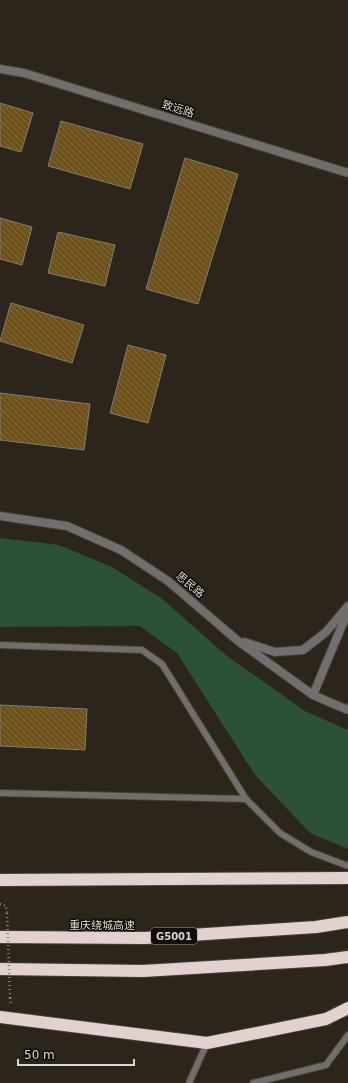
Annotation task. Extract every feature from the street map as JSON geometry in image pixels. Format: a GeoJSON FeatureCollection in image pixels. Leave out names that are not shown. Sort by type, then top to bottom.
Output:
{"type":"FeatureCollection","features":[{"type":"Feature","properties":{"kind":"highway"},"geometry":{"type":"LineString","coordinates":[[0,880],[348,878]]}},
{"type":"Feature","properties":{"kind":"highway","name":"重庆绕城高速"},"geometry":{"type":"LineString","coordinates":[[0,937],[145,938],[316,927],[348,922]]}},
{"type":"Feature","properties":{"kind":"highway"},"geometry":{"type":"LineString","coordinates":[[0,969],[143,971],[325,960],[348,957]]}},
{"type":"Feature","properties":{"kind":"highway"},"geometry":{"type":"LineString","coordinates":[[0,1017],[207,1043],[326,1019],[348,1008]]}},
{"type":"Feature","properties":{"kind":"street","name":"致远路"},"geometry":{"type":"LineString","coordinates":[[0,69],[24,73],[348,173]]}},
{"type":"Feature","properties":{"kind":"street","name":"思民路"},"geometry":{"type":"LineString","coordinates":[[0,516],[67,526],[121,550],[168,581],[238,640],[313,695],[348,710]]}},
{"type":"Feature","properties":{"kind":"street"},"geometry":{"type":"LineString","coordinates":[[238,640],[275,652],[303,650],[326,632],[348,606]]}},
{"type":"Feature","properties":{"kind":"street"},"geometry":{"type":"LineString","coordinates":[[313,695],[348,610]]}},
{"type":"Feature","properties":{"kind":"lane"},"geometry":{"type":"LineString","coordinates":[[0,645],[142,650],[162,664],[246,799],[280,833],[312,852],[348,866]]}},
{"type":"Feature","properties":{"kind":"lane"},"geometry":{"type":"LineString","coordinates":[[0,793],[246,799]]}},
{"type":"Feature","properties":{"kind":"lane"},"geometry":{"type":"LineString","coordinates":[[253,1083],[326,1065],[348,1035]]}},
{"type":"Feature","properties":{"kind":"lane"},"geometry":{"type":"LineString","coordinates":[[189,1083],[207,1043]]}},
{"type":"Feature","properties":{"kind":"path"},"geometry":{"type":"LineString","coordinates":[[0,904],[6,906],[7,913],[11,1005]]}},
{"type":"Feature","properties":{"kind":"green space"},"geometry":{"type":"Polygon","coordinates":[[[0,538],[59,545],[112,567],[161,598],[227,656],[305,711],[348,730],[348,849],[310,833],[255,775],[177,653],[140,626],[0,627],[0,538]]]}},
{"type":"Feature","properties":{"kind":"building"},"geometry":{"type":"Polygon","coordinates":[[[0,103],[33,113],[21,152],[0,146],[0,103]]]}},
{"type":"Feature","properties":{"kind":"building"},"geometry":{"type":"Polygon","coordinates":[[[61,121],[143,144],[130,189],[48,166],[61,121]]]}},
{"type":"Feature","properties":{"kind":"building"},"geometry":{"type":"Polygon","coordinates":[[[185,158],[238,174],[198,304],[146,289],[185,158]]]}},
{"type":"Feature","properties":{"kind":"building"},"geometry":{"type":"Polygon","coordinates":[[[0,218],[32,227],[22,265],[0,259],[0,218]]]}},
{"type":"Feature","properties":{"kind":"building"},"geometry":{"type":"Polygon","coordinates":[[[58,232],[115,245],[105,286],[48,273],[58,232]]]}},
{"type":"Feature","properties":{"kind":"building"},"geometry":{"type":"Polygon","coordinates":[[[11,303],[84,325],[72,363],[0,341],[11,303]]]}},
{"type":"Feature","properties":{"kind":"building"},"geometry":{"type":"Polygon","coordinates":[[[128,345],[166,355],[148,423],[110,413],[128,345]]]}},
{"type":"Feature","properties":{"kind":"building"},"geometry":{"type":"Polygon","coordinates":[[[0,393],[90,404],[84,450],[0,440],[0,393]]]}},
{"type":"Feature","properties":{"kind":"building"},"geometry":{"type":"Polygon","coordinates":[[[0,705],[87,709],[85,750],[0,746],[0,705]]]}}]}
